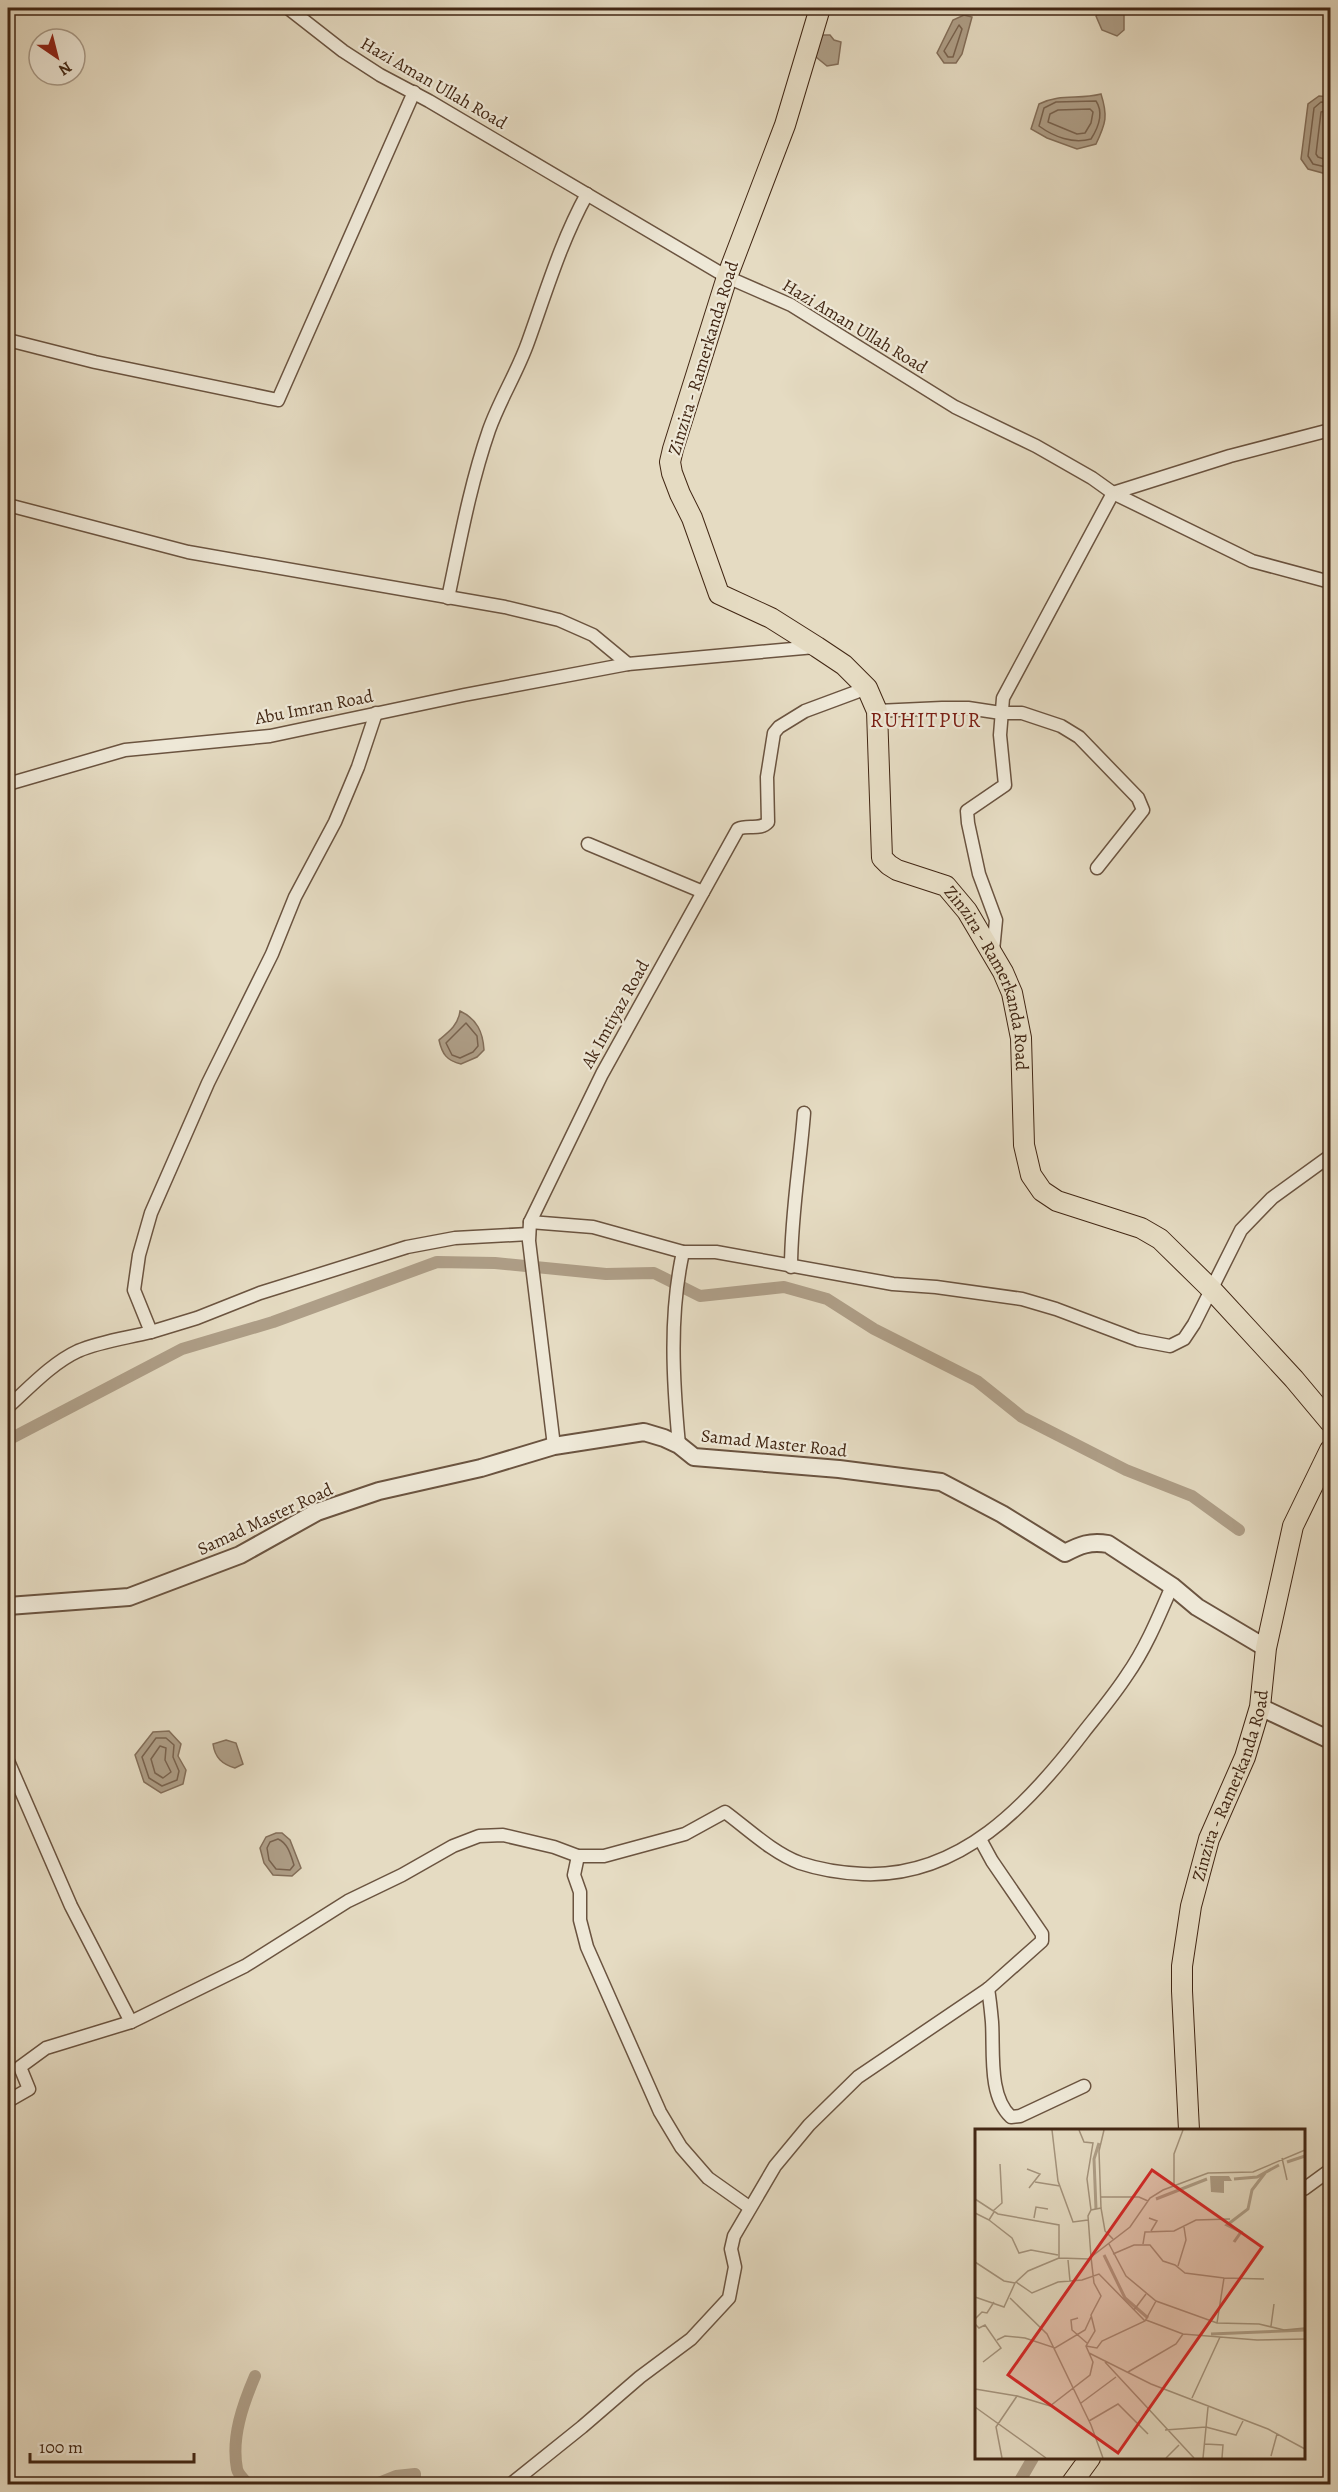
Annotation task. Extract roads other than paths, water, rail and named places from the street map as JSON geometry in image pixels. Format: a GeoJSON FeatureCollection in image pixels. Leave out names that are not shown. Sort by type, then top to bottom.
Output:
{"type":"FeatureCollection","features":[{"type":"Feature","properties":{"kind":"main road","name":"Zinzira - Ramerkanda Road"},"geometry":{"type":"LineString","coordinates":[[820,8],[785,125],[727,277],[673,449],[670,462],[672,473],[692,518],[719,594],[771,618],[817,647],[843,665],[867,688],[878,711],[882,858],[889,866],[897,870],[946,886],[967,910],[993,951],[1012,993],[1020,1038],[1024,1145],[1031,1175],[1042,1191],[1057,1201],[1142,1228],[1160,1239],[1212,1290],[1330,1422]]}},
{"type":"Feature","properties":{"kind":"main road","name":"Zinzira - Ramerkanda Road"},"geometry":{"type":"LineString","coordinates":[[1189,2129],[1182,1966],[1191,1906],[1209,1839],[1245,1757],[1260,1707],[1266,1648],[1293,1526],[1330,1450]]}},
{"type":"Feature","properties":{"kind":"main road"},"geometry":{"type":"LineString","coordinates":[[1071,2484],[1088,2459]]}},
{"type":"Feature","properties":{"kind":"street","name":"Hazi Aman Ullah Road"},"geometry":{"type":"LineString","coordinates":[[288,8],[352,57],[380,75],[414,92],[727,277],[792,305],[955,407],[1035,446],[1092,478],[1113,493],[1252,561],[1330,582]]}},
{"type":"Feature","properties":{"kind":"street"},"geometry":{"type":"LineString","coordinates":[[8,340],[95,362],[278,400],[414,92]]}},
{"type":"Feature","properties":{"kind":"street"},"geometry":{"type":"LineString","coordinates":[[448,598],[468,502],[489,429],[505,390],[522,358],[569,228],[587,194]]}},
{"type":"Feature","properties":{"kind":"street"},"geometry":{"type":"LineString","coordinates":[[993,951],[996,920],[979,874],[968,823],[968,811],[1005,786],[1000,735],[1003,698],[1113,493],[1230,456],[1330,430]]}},
{"type":"Feature","properties":{"kind":"street"},"geometry":{"type":"LineString","coordinates":[[8,505],[188,552],[505,607],[559,620],[593,635],[628,664]]}},
{"type":"Feature","properties":{"kind":"street","name":"Abu Imran Road"},"geometry":{"type":"LineString","coordinates":[[8,784],[125,750],[270,736],[628,664],[817,647]]}},
{"type":"Feature","properties":{"kind":"street","name":"Ak Imtiyaz Road"},"geometry":{"type":"LineString","coordinates":[[529,1233],[602,1074],[738,830],[746,826],[760,827],[768,822],[767,777],[772,739],[779,727],[805,711],[867,688]]}},
{"type":"Feature","properties":{"kind":"street"},"geometry":{"type":"LineString","coordinates":[[878,711],[968,708],[1001,713],[1022,712],[1061,726],[1079,737],[1102,764],[1138,798],[1143,810],[1097,868]]}},
{"type":"Feature","properties":{"kind":"street"},"geometry":{"type":"LineString","coordinates":[[151,1332],[134,1290],[139,1254],[151,1212],[208,1083],[272,954],[295,897],[335,822],[358,766],[376,713]]}},
{"type":"Feature","properties":{"kind":"street"},"geometry":{"type":"LineString","coordinates":[[588,844],[703,892]]}},
{"type":"Feature","properties":{"kind":"street"},"geometry":{"type":"LineString","coordinates":[[791,1267],[791,1243],[804,1113]]}},
{"type":"Feature","properties":{"kind":"street"},"geometry":{"type":"LineString","coordinates":[[8,1407],[52,1368],[77,1352],[197,1318],[260,1293],[407,1247],[455,1238],[593,1227],[683,1252],[716,1252],[893,1284],[936,1287],[1022,1299],[1056,1309],[1138,1340],[1170,1346],[1184,1339],[1212,1290],[1241,1230],[1272,1198],[1330,1156]]}},
{"type":"Feature","properties":{"kind":"street"},"geometry":{"type":"LineString","coordinates":[[529,1233],[554,1446]]}},
{"type":"Feature","properties":{"kind":"street"},"geometry":{"type":"LineString","coordinates":[[679,1445],[674,1391],[676,1297],[683,1252]]}},
{"type":"Feature","properties":{"kind":"street","name":"Samad Master Road"},"geometry":{"type":"LineString","coordinates":[[8,1606],[129,1597],[240,1555],[317,1512],[379,1491],[481,1468],[554,1446],[644,1432],[679,1445],[694,1457],[839,1469],[940,1482],[1002,1514],[1065,1553],[1082,1544],[1096,1542],[1108,1544],[1172,1586],[1197,1606],[1266,1648]]}},
{"type":"Feature","properties":{"kind":"street"},"geometry":{"type":"LineString","coordinates":[[8,2101],[29,2089],[20,2067],[46,2048],[131,2022],[245,1966],[348,1901],[402,1875],[453,1846],[479,1836],[504,1835],[554,1847],[578,1856],[604,1856],[685,1834],[725,1812],[767,1844],[798,1862],[833,1872],[882,1874],[923,1867],[966,1848],[1020,1807],[1049,1778],[1128,1675],[1157,1622],[1172,1586]]}},
{"type":"Feature","properties":{"kind":"street"},"geometry":{"type":"LineString","coordinates":[[1260,1707],[1330,1740]]}},
{"type":"Feature","properties":{"kind":"street"},"geometry":{"type":"LineString","coordinates":[[8,1761],[71,1906],[131,2022]]}},
{"type":"Feature","properties":{"kind":"street"},"geometry":{"type":"LineString","coordinates":[[511,2484],[640,2377],[691,2339],[729,2298],[735,2267],[731,2250],[734,2236],[775,2166],[809,2125],[858,2077],[988,1989],[1038,1946],[1042,1934],[992,1861],[980,1839]]}},
{"type":"Feature","properties":{"kind":"street"},"geometry":{"type":"LineString","coordinates":[[578,1856],[574,1875],[580,1892],[580,1920],[587,1947],[660,2112],[681,2147],[708,2178],[749,2207]]}},
{"type":"Feature","properties":{"kind":"street"},"geometry":{"type":"LineString","coordinates":[[988,1989],[993,2024],[992,2055],[1003,2110],[1011,2117],[1020,2116],[1084,2086]]}},
{"type":"Feature","properties":{"kind":"street"},"geometry":{"type":"LineString","coordinates":[[1305,2188],[1330,2170]]}},
{"type":"Feature","properties":{"kind":"water"},"geometry":{"type":"Polygon","coordinates":[[[1102,8],[1124,8],[1124,30],[1117,36],[1102,30],[1096,16],[1102,8]]]}},
{"type":"Feature","properties":{"kind":"water"},"geometry":{"type":"Polygon","coordinates":[[[964,15],[972,17],[962,54],[956,63],[944,63],[937,53],[953,20],[964,15]]]}},
{"type":"Feature","properties":{"kind":"water"},"geometry":{"type":"Polygon","coordinates":[[[821,35],[830,35],[834,40],[841,42],[838,64],[827,66],[810,52],[821,35]]]}},
{"type":"Feature","properties":{"kind":"water"},"geometry":{"type":"Polygon","coordinates":[[[1101,94],[1105,119],[1096,144],[1077,149],[1047,138],[1031,129],[1039,104],[1055,99],[1101,94]]]}},
{"type":"Feature","properties":{"kind":"water"},"geometry":{"type":"Polygon","coordinates":[[[1319,96],[1330,97],[1330,175],[1308,169],[1301,159],[1308,104],[1319,96]]]}},
{"type":"Feature","properties":{"kind":"water"},"geometry":{"type":"Polygon","coordinates":[[[460,1011],[475,1022],[482,1037],[484,1050],[477,1057],[461,1064],[446,1056],[439,1040],[450,1031],[460,1011]]]}},
{"type":"Feature","properties":{"kind":"water"},"geometry":{"type":"Polygon","coordinates":[[[169,1731],[181,1744],[178,1756],[186,1770],[183,1784],[161,1793],[144,1782],[135,1755],[153,1732],[169,1731]]]}},
{"type":"Feature","properties":{"kind":"water"},"geometry":{"type":"Polygon","coordinates":[[[226,1740],[236,1743],[243,1764],[235,1768],[226,1765],[215,1753],[213,1744],[226,1740]]]}},
{"type":"Feature","properties":{"kind":"water"},"geometry":{"type":"Polygon","coordinates":[[[282,1833],[290,1840],[301,1868],[292,1876],[273,1875],[264,1863],[260,1848],[266,1837],[282,1833]]]}},
{"type":"Feature","properties":{"kind":"waterway"},"geometry":{"type":"LineString","coordinates":[[8,1440],[182,1349],[273,1322],[437,1262],[495,1263],[606,1274],[654,1273],[700,1296],[784,1287],[827,1299],[874,1329],[977,1381],[1022,1417],[1126,1470],[1192,1496],[1239,1530]]}},
{"type":"Feature","properties":{"kind":"waterway"},"geometry":{"type":"LineString","coordinates":[[248,2484],[238,2471],[236,2445],[242,2409],[255,2376]]}},
{"type":"Feature","properties":{"kind":"waterway"},"geometry":{"type":"LineString","coordinates":[[1018,2484],[1032,2459]]}},
{"type":"Feature","properties":{"kind":"waterway"},"geometry":{"type":"LineString","coordinates":[[376,2484],[396,2476],[415,2474],[415,2484]]}},
{"type":"Feature","properties":{"kind":"district","name":"RUHITPUR"},"geometry":{"type":"Point","coordinates":[926,720]}}]}
